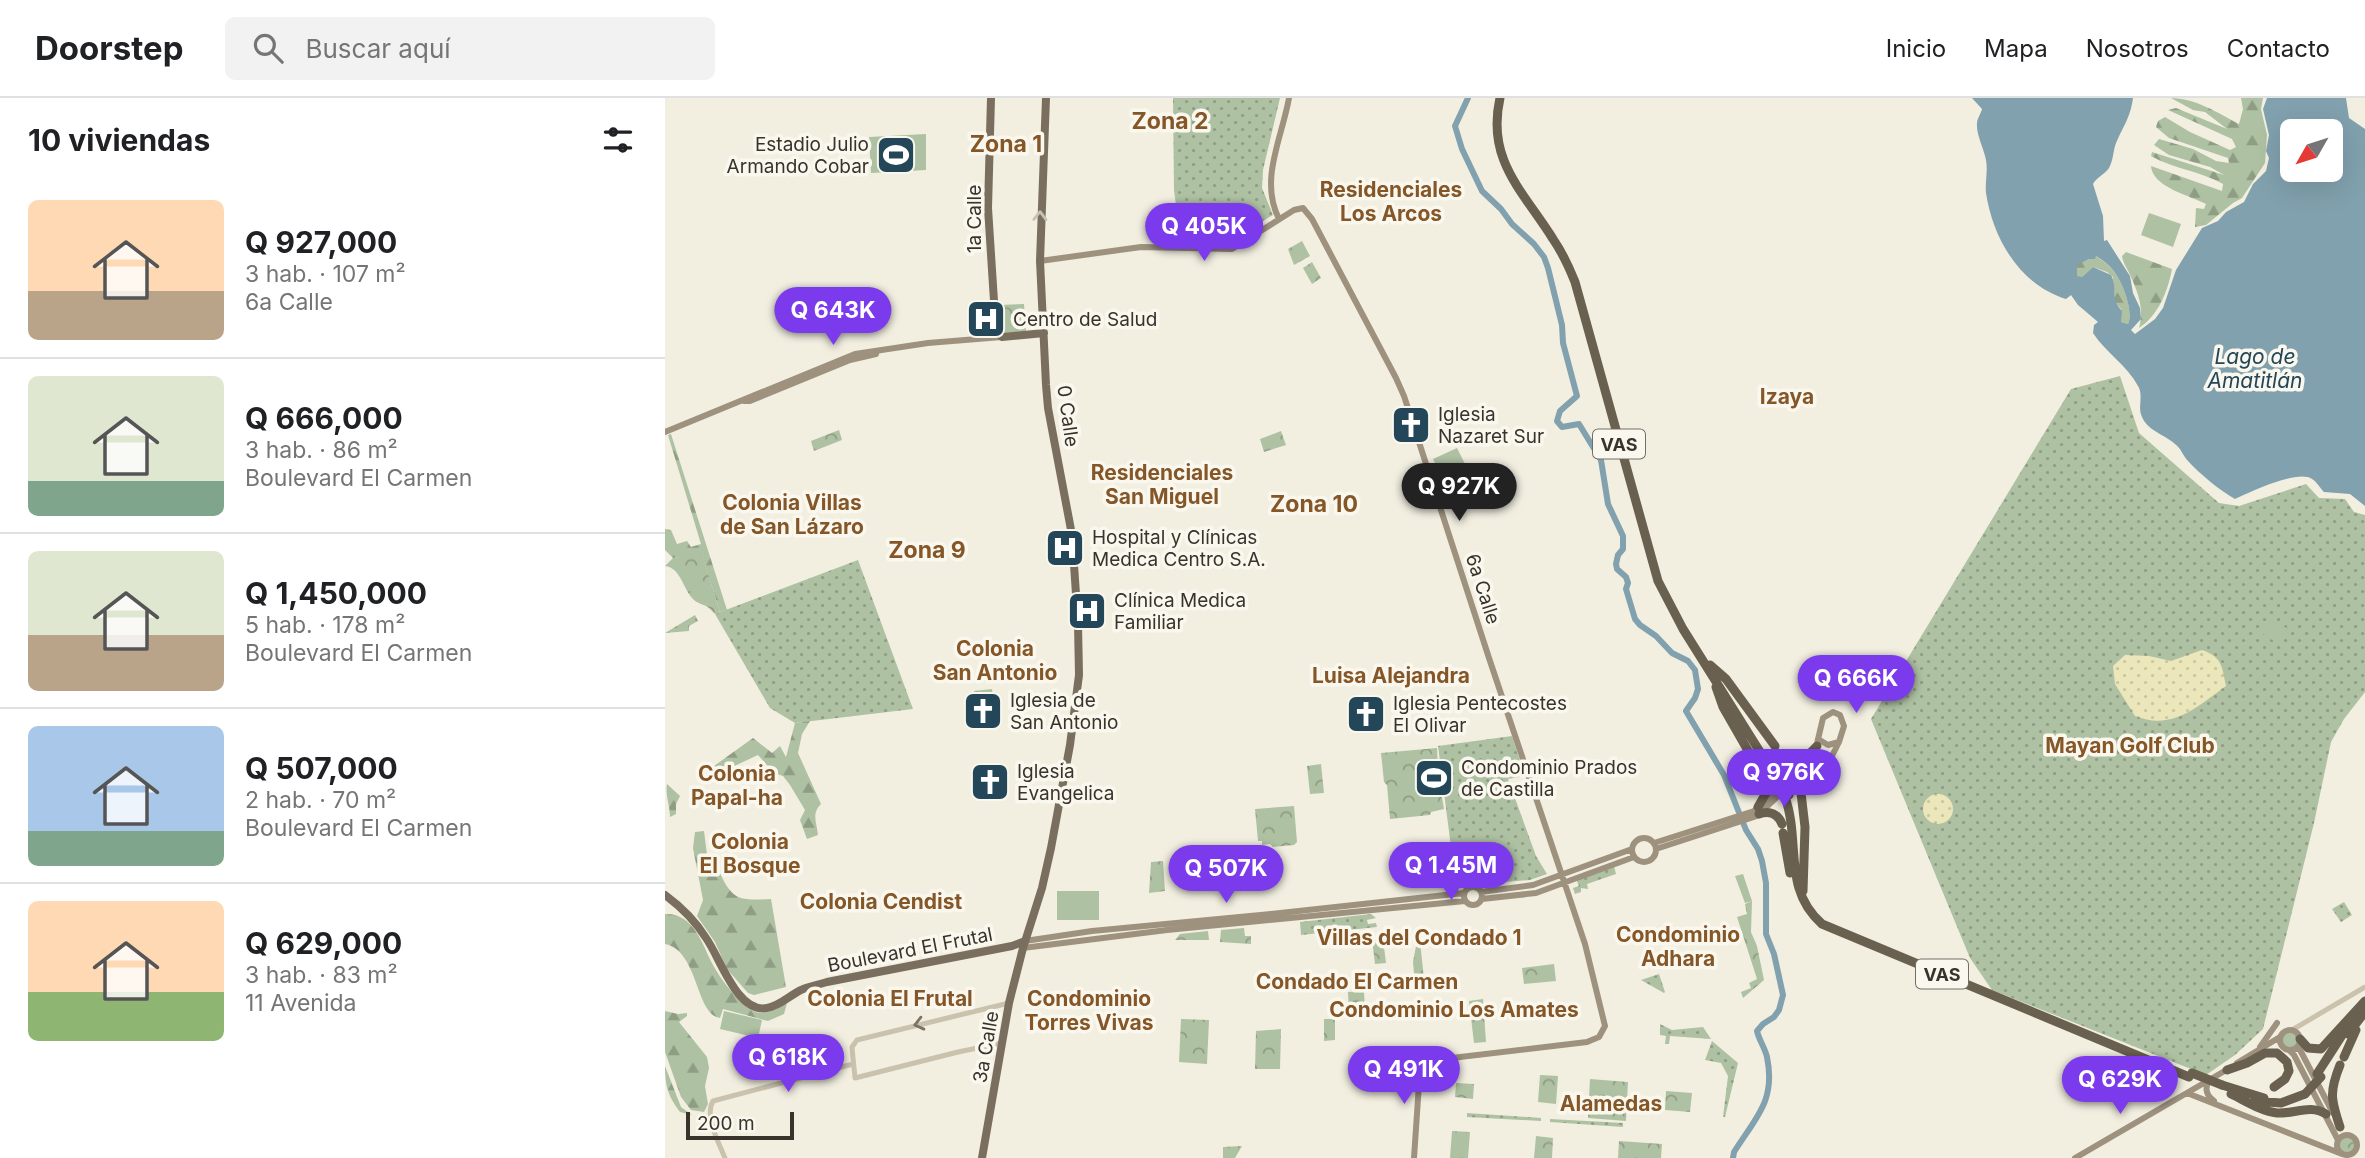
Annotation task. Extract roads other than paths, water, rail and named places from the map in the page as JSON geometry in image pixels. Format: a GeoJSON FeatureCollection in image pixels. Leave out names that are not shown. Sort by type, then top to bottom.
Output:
{"type":"FeatureCollection","features":[{"type":"Feature","properties":{"kind":"highway","name":"VAS"},"geometry":{"type":"LineString","coordinates":[[1502,98],[1501,134],[1508,163],[1515,179],[1563,246],[1579,281],[1659,572],[1678,614],[1779,778],[1795,823],[1798,870],[1803,891],[1812,908],[1829,923],[2190,1075]]}},
{"type":"Feature","properties":{"kind":"highway","name":"VAS"},"geometry":{"type":"LineString","coordinates":[[1502,98],[1496,124],[1502,156],[1512,180],[1555,240],[1575,282],[1658,581],[1683,629],[1779,778]]}},
{"type":"Feature","properties":{"kind":"highway"},"geometry":{"type":"LineString","coordinates":[[1710,665],[1726,679],[1789,761],[1800,761],[1817,742]]}},
{"type":"Feature","properties":{"kind":"highway"},"geometry":{"type":"LineString","coordinates":[[1714,678],[1723,707],[1766,782],[1766,793],[1755,813]]}},
{"type":"Feature","properties":{"kind":"highway"},"geometry":{"type":"LineString","coordinates":[[1799,776],[1805,827],[1803,891]]}},
{"type":"Feature","properties":{"kind":"highway","name":"VAS"},"geometry":{"type":"LineString","coordinates":[[1787,796],[1796,883],[1805,904],[1821,922],[2257,1102],[2272,1104],[2289,1101],[2304,1091],[2365,1012]]}},
{"type":"Feature","properties":{"kind":"highway"},"geometry":{"type":"LineString","coordinates":[[1755,813],[1774,814],[1783,829],[1785,850],[1797,894],[1809,913],[1821,922]]}},
{"type":"Feature","properties":{"kind":"highway","name":"VAS"},"geometry":{"type":"LineString","coordinates":[[2319,1075],[2342,1034],[2365,1003]]}},
{"type":"Feature","properties":{"kind":"highway"},"geometry":{"type":"LineString","coordinates":[[2299,1041],[2308,1048],[2321,1049],[2365,1003]]}},
{"type":"Feature","properties":{"kind":"highway"},"geometry":{"type":"LineString","coordinates":[[2340,1127],[2331,1092],[2355,1032],[2365,1017]]}},
{"type":"Feature","properties":{"kind":"highway"},"geometry":{"type":"LineString","coordinates":[[2224,1088],[2256,1094],[2271,1089],[2288,1075],[2289,1068],[2283,1048],[2277,1054],[2267,1052],[2227,1070]]}},
{"type":"Feature","properties":{"kind":"highway"},"geometry":{"type":"LineString","coordinates":[[2224,1088],[2272,1112],[2312,1109],[2326,1114]]}},
{"type":"Feature","properties":{"kind":"main road","name":"1a Calle"},"geometry":{"type":"LineString","coordinates":[[991,98],[988,208],[996,335]]}},
{"type":"Feature","properties":{"kind":"main road","name":"0 Calle"},"geometry":{"type":"LineString","coordinates":[[1024,945],[1040,896],[1051,848],[1072,733],[1079,675],[1072,535],[1048,408],[1040,261],[1046,98]]}},
{"type":"Feature","properties":{"kind":"main road"},"geometry":{"type":"LineString","coordinates":[[1040,261],[1141,247],[1233,249],[1279,219],[1272,200],[1271,182],[1289,98]]}},
{"type":"Feature","properties":{"kind":"main road","name":"6a Calle"},"geometry":{"type":"LineString","coordinates":[[1279,219],[1302,208],[1311,219],[1400,386],[1591,964],[1605,1024],[1604,1030],[1596,1039],[1587,1042],[1426,1061],[1420,1069],[1414,1158]]}},
{"type":"Feature","properties":{"kind":"main road"},"geometry":{"type":"LineString","coordinates":[[665,432],[855,354],[996,335],[1044,333]]}},
{"type":"Feature","properties":{"kind":"main road"},"geometry":{"type":"LineString","coordinates":[[1655,846],[1755,813],[1799,776],[1826,762],[1839,742],[1844,722],[1840,715],[1833,712],[1823,718],[1813,755],[1755,813]]}},
{"type":"Feature","properties":{"kind":"main road"},"geometry":{"type":"LineString","coordinates":[[1817,742],[1828,745],[1839,742]]}},
{"type":"Feature","properties":{"kind":"main road"},"geometry":{"type":"LineString","coordinates":[[1641,838],[1648,839],[1655,846],[1653,858],[1648,861],[1642,862],[1634,857],[1632,849],[1635,842],[1641,838]]}},
{"type":"Feature","properties":{"kind":"main road"},"geometry":{"type":"LineString","coordinates":[[1563,879],[1632,849]]}},
{"type":"Feature","properties":{"kind":"main road"},"geometry":{"type":"LineString","coordinates":[[1482,895],[1473,887],[1467,889],[1465,897],[1469,905],[1475,906],[1482,895],[1563,879],[1634,857]]}},
{"type":"Feature","properties":{"kind":"main road","name":"Boulevard El Frutal"},"geometry":{"type":"LineString","coordinates":[[665,895],[705,936],[722,970],[739,992],[750,1004],[761,1008],[772,1007],[801,990],[827,982],[1024,945]]}},
{"type":"Feature","properties":{"kind":"main road"},"geometry":{"type":"LineString","coordinates":[[1024,945],[1465,897]]}},
{"type":"Feature","properties":{"kind":"main road","name":"3a Calle"},"geometry":{"type":"LineString","coordinates":[[982,1158],[1009,1003],[1024,945]]}},
{"type":"Feature","properties":{"kind":"main road"},"geometry":{"type":"LineString","coordinates":[[2257,1051],[2277,1023]]}},
{"type":"Feature","properties":{"kind":"main road"},"geometry":{"type":"LineString","coordinates":[[2187,1093],[2342,1154],[2352,1154],[2357,1148],[2356,1140],[2340,1127],[2292,1030],[2285,1031],[2283,1048]]}},
{"type":"Feature","properties":{"kind":"main road"},"geometry":{"type":"LineString","coordinates":[[2075,1158],[2257,1051],[2283,1048],[2299,1041]]}},
{"type":"Feature","properties":{"kind":"main road"},"geometry":{"type":"LineString","coordinates":[[2250,1055],[2273,1044],[2294,1055],[2326,1114],[2338,1141],[2338,1150],[2342,1154]]}},
{"type":"Feature","properties":{"kind":"main road"},"geometry":{"type":"LineString","coordinates":[[2210,1080],[2206,1086],[2207,1093],[2222,1106]]}},
{"type":"Feature","properties":{"kind":"main road"},"geometry":{"type":"LineString","coordinates":[[2321,1146],[2331,1146],[2347,1135]]}},
{"type":"Feature","properties":{"kind":"street"},"geometry":{"type":"LineString","coordinates":[[2292,1030],[2365,988]]}},
{"type":"Feature","properties":{"kind":"street"},"geometry":{"type":"LineString","coordinates":[[1002,1043],[855,1078],[852,1044],[862,1038],[1009,1003]]}},
{"type":"Feature","properties":{"kind":"street"},"geometry":{"type":"LineString","coordinates":[[2299,1041],[2303,1027],[2319,1014]]}},
{"type":"Feature","properties":{"kind":"street"},"geometry":{"type":"LineString","coordinates":[[725,1158],[709,1112],[712,1103],[853,1064]]}},
{"type":"Feature","properties":{"kind":"water","name":"Lago de Amatitlán"},"geometry":{"type":"Polygon","coordinates":[[[1972,98],[2133,98],[2110,165],[2093,184],[2103,216],[2104,241],[2107,240],[2130,276],[2133,293],[2140,308],[2141,319],[2131,330],[2135,334],[2155,319],[2163,308],[2176,270],[2202,228],[2218,221],[2226,212],[2244,202],[2253,184],[2266,171],[2269,135],[2263,109],[2267,98],[2346,98],[2349,118],[2365,129],[2365,506],[2350,494],[2324,492],[2313,480],[2305,477],[2285,479],[2235,499],[2198,471],[2177,446],[2144,422],[2138,386],[2093,333],[2094,325],[2098,322],[2078,305],[2071,295],[2066,299],[2035,283],[2011,258],[2002,243],[1986,193],[1987,168],[1977,128],[1982,109],[1972,98]],[[2096,256],[2095,259],[2077,265],[2077,276],[2082,277],[2093,267],[2111,275],[2114,297],[2122,311],[2121,322],[2128,324],[2126,296],[2120,281],[2105,262],[2096,256]]]}},
{"type":"Feature","properties":{"kind":"waterway"},"geometry":{"type":"LineString","coordinates":[[1468,98],[1455,126],[1462,149],[1482,191],[1534,244],[1548,268],[1577,396],[1560,411],[1557,421],[1562,427],[1579,424],[1601,460],[1608,504],[1623,536],[1623,549],[1618,555],[1617,569],[1626,577],[1626,589],[1635,619],[1672,653],[1688,661],[1695,670],[1698,689],[1686,711],[1724,775],[1746,830],[1762,861],[1766,883],[1766,934],[1774,954],[1783,995],[1774,1017],[1757,1031],[1767,1057],[1769,1085],[1762,1108],[1734,1152],[1733,1158]]}},
{"type":"Feature","properties":{"kind":"place","name":"Estadio Julio Armando Cobar"},"geometry":{"type":"Point","coordinates":[896,155]}},
{"type":"Feature","properties":{"kind":"place","name":"Centro de Salud"},"geometry":{"type":"Point","coordinates":[986,319]}},
{"type":"Feature","properties":{"kind":"place","name":"Iglesia Nazaret Sur"},"geometry":{"type":"Point","coordinates":[1411,425]}},
{"type":"Feature","properties":{"kind":"place","name":"Hospital y Clínicas Medica Centro S.A."},"geometry":{"type":"Point","coordinates":[1065,548]}},
{"type":"Feature","properties":{"kind":"place","name":"Clínica Medica Familiar"},"geometry":{"type":"Point","coordinates":[1087,611]}},
{"type":"Feature","properties":{"kind":"place","name":"Iglesia de San Antonio"},"geometry":{"type":"Point","coordinates":[983,711]}},
{"type":"Feature","properties":{"kind":"place","name":"Iglesia Pentecostes El Olivar"},"geometry":{"type":"Point","coordinates":[1366,714]}},
{"type":"Feature","properties":{"kind":"place","name":"Condominio Prados de Castilla"},"geometry":{"type":"Point","coordinates":[1434,778]}},
{"type":"Feature","properties":{"kind":"place","name":"Iglesia Evangelica"},"geometry":{"type":"Point","coordinates":[990,782]}},
{"type":"Feature","properties":{"kind":"district","name":"Zona 2"},"geometry":{"type":"Point","coordinates":[1170,121]}},
{"type":"Feature","properties":{"kind":"district","name":"Zona 1"},"geometry":{"type":"Point","coordinates":[1006,144]}},
{"type":"Feature","properties":{"kind":"district","name":"Residenciales Los Arcos"},"geometry":{"type":"Point","coordinates":[1391,201]}},
{"type":"Feature","properties":{"kind":"district","name":"Izaya"},"geometry":{"type":"Point","coordinates":[1787,396]}},
{"type":"Feature","properties":{"kind":"district","name":"Residenciales San Miguel"},"geometry":{"type":"Point","coordinates":[1162,484]}},
{"type":"Feature","properties":{"kind":"district","name":"Zona 10"},"geometry":{"type":"Point","coordinates":[1314,504]}},
{"type":"Feature","properties":{"kind":"district","name":"Colonia Villas de San Lázaro"},"geometry":{"type":"Point","coordinates":[792,514]}},
{"type":"Feature","properties":{"kind":"district","name":"Zona 9"},"geometry":{"type":"Point","coordinates":[927,550]}},
{"type":"Feature","properties":{"kind":"district","name":"Colonia San Antonio"},"geometry":{"type":"Point","coordinates":[995,660]}},
{"type":"Feature","properties":{"kind":"district","name":"Luisa Alejandra"},"geometry":{"type":"Point","coordinates":[1391,675]}},
{"type":"Feature","properties":{"kind":"district","name":"Mayan Golf Club"},"geometry":{"type":"Point","coordinates":[2130,745]}},
{"type":"Feature","properties":{"kind":"district","name":"Colonia Papal-ha"},"geometry":{"type":"Point","coordinates":[737,785]}},
{"type":"Feature","properties":{"kind":"district","name":"Colonia El Bosque"},"geometry":{"type":"Point","coordinates":[750,853]}},
{"type":"Feature","properties":{"kind":"district","name":"Colonia Cendist"},"geometry":{"type":"Point","coordinates":[881,901]}},
{"type":"Feature","properties":{"kind":"district","name":"Villas del Condado 1"},"geometry":{"type":"Point","coordinates":[1419,937]}},
{"type":"Feature","properties":{"kind":"district","name":"Condominio Adhara"},"geometry":{"type":"Point","coordinates":[1678,946]}},
{"type":"Feature","properties":{"kind":"district","name":"Condado El Carmen"},"geometry":{"type":"Point","coordinates":[1357,981]}},
{"type":"Feature","properties":{"kind":"district","name":"Colonia El Frutal"},"geometry":{"type":"Point","coordinates":[890,998]}},
{"type":"Feature","properties":{"kind":"district","name":"Condominio Los Amates"},"geometry":{"type":"Point","coordinates":[1454,1009]}},
{"type":"Feature","properties":{"kind":"district","name":"Condominio Torres Vivas"},"geometry":{"type":"Point","coordinates":[1089,1010]}},
{"type":"Feature","properties":{"kind":"district","name":"Alamedas"},"geometry":{"type":"Point","coordinates":[1611,1103]}}]}
